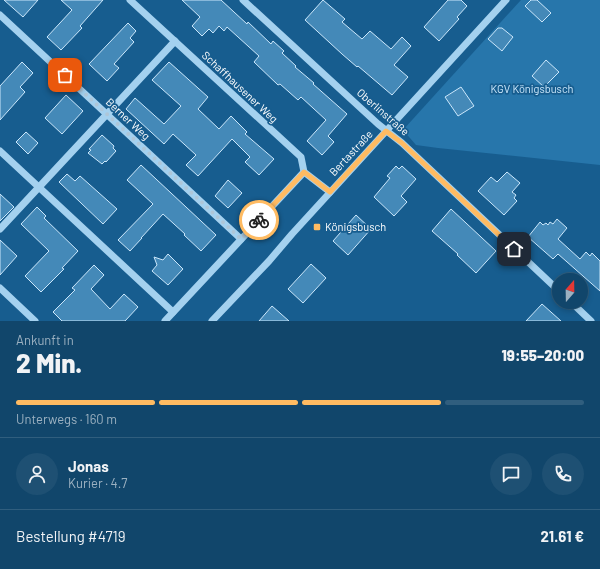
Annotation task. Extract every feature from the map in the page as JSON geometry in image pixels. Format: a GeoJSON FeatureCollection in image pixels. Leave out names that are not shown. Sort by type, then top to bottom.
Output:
{"type":"FeatureCollection","features":[{"type":"Feature","properties":{"kind":"street","name":"Schaffhausener Weg"},"geometry":{"type":"LineString","coordinates":[[130,0],[301,157],[304,172]]}},
{"type":"Feature","properties":{"kind":"street","name":"Oberlinstraße"},"geometry":{"type":"LineString","coordinates":[[243,0],[386,131],[402,143],[552,284]]}},
{"type":"Feature","properties":{"kind":"street","name":"Bertastraße"},"geometry":{"type":"LineString","coordinates":[[212,321],[269,261],[330,192],[506,0]]}},
{"type":"Feature","properties":{"kind":"street","name":"Berner Weg"},"geometry":{"type":"LineString","coordinates":[[0,15],[241,239]]}},
{"type":"Feature","properties":{"kind":"street"},"geometry":{"type":"LineString","coordinates":[[0,229],[175,41]]}},
{"type":"Feature","properties":{"kind":"street"},"geometry":{"type":"LineString","coordinates":[[0,151],[173,312]]}},
{"type":"Feature","properties":{"kind":"street"},"geometry":{"type":"LineString","coordinates":[[165,321],[304,172],[330,192]]}},
{"type":"Feature","properties":{"kind":"street"},"geometry":{"type":"LineString","coordinates":[[0,288],[35,321]]}},
{"type":"Feature","properties":{"kind":"street"},"geometry":{"type":"LineString","coordinates":[[578,309],[591,321]]}},
{"type":"Feature","properties":{"kind":"green space","name":"KGV Königsbusch"},"geometry":{"type":"Polygon","coordinates":[[[521,0],[600,0],[600,165],[416,145],[403,130],[521,0]]]}},
{"type":"Feature","properties":{"kind":"building"},"geometry":{"type":"Polygon","coordinates":[[[4,0],[38,0],[23,17],[4,0]]]}},
{"type":"Feature","properties":{"kind":"building"},"geometry":{"type":"Polygon","coordinates":[[[61,0],[103,0],[80,26],[82,28],[61,50],[47,37],[72,10],[61,0]]]}},
{"type":"Feature","properties":{"kind":"building"},"geometry":{"type":"Polygon","coordinates":[[[182,0],[221,0],[247,24],[248,22],[271,44],[273,41],[284,51],[282,53],[296,66],[295,67],[347,114],[328,136],[334,142],[322,155],[307,141],[326,120],[301,97],[298,100],[280,84],[278,85],[254,62],[259,56],[227,27],[224,31],[219,26],[213,33],[209,29],[202,36],[192,26],[200,17],[182,0]]]}},
{"type":"Feature","properties":{"kind":"building"},"geometry":{"type":"Polygon","coordinates":[[[323,0],[345,19],[342,22],[362,39],[370,31],[391,49],[402,37],[411,46],[394,65],[408,77],[392,95],[358,66],[357,67],[305,20],[323,0]]]}},
{"type":"Feature","properties":{"kind":"building"},"geometry":{"type":"Polygon","coordinates":[[[448,0],[461,0],[467,6],[457,17],[459,19],[439,41],[424,27],[448,0]]]}},
{"type":"Feature","properties":{"kind":"building"},"geometry":{"type":"Polygon","coordinates":[[[531,0],[537,0],[551,13],[542,22],[525,6],[531,0]]]}},
{"type":"Feature","properties":{"kind":"building"},"geometry":{"type":"Polygon","coordinates":[[[128,23],[136,31],[130,38],[134,42],[114,64],[119,68],[107,81],[89,64],[128,23]]]}},
{"type":"Feature","properties":{"kind":"building"},"geometry":{"type":"Polygon","coordinates":[[[498,28],[502,28],[513,37],[502,51],[488,39],[498,28]]]}},
{"type":"Feature","properties":{"kind":"building"},"geometry":{"type":"Polygon","coordinates":[[[546,60],[559,72],[544,87],[532,76],[546,60]]]}},
{"type":"Feature","properties":{"kind":"building"},"geometry":{"type":"Polygon","coordinates":[[[22,62],[33,73],[20,87],[25,92],[0,120],[0,86],[22,62]]]}},
{"type":"Feature","properties":{"kind":"building"},"geometry":{"type":"Polygon","coordinates":[[[169,62],[208,97],[198,109],[219,129],[231,116],[247,132],[245,134],[274,159],[259,175],[245,162],[250,157],[232,139],[198,176],[186,165],[196,155],[173,134],[164,144],[126,109],[135,98],[164,124],[181,106],[152,80],[169,62]]]}},
{"type":"Feature","properties":{"kind":"building"},"geometry":{"type":"Polygon","coordinates":[[[461,87],[474,106],[458,116],[445,97],[461,87]]]}},
{"type":"Feature","properties":{"kind":"building"},"geometry":{"type":"Polygon","coordinates":[[[66,95],[83,111],[62,134],[45,118],[66,95]]]}},
{"type":"Feature","properties":{"kind":"building"},"geometry":{"type":"Polygon","coordinates":[[[26,132],[38,143],[28,154],[16,142],[26,132]]]}},
{"type":"Feature","properties":{"kind":"building"},"geometry":{"type":"Polygon","coordinates":[[[102,135],[114,146],[113,148],[116,151],[106,162],[105,161],[102,164],[88,153],[91,150],[89,149],[102,135]]]}},
{"type":"Feature","properties":{"kind":"building"},"geometry":{"type":"Polygon","coordinates":[[[141,165],[216,235],[201,251],[163,214],[130,251],[118,240],[153,204],[127,180],[141,165]]]}},
{"type":"Feature","properties":{"kind":"building"},"geometry":{"type":"Polygon","coordinates":[[[396,166],[399,169],[402,166],[416,179],[401,196],[407,202],[394,216],[374,197],[390,178],[387,176],[396,166]]]}},
{"type":"Feature","properties":{"kind":"building"},"geometry":{"type":"Polygon","coordinates":[[[507,172],[520,183],[512,192],[516,195],[514,198],[517,201],[504,215],[478,191],[491,177],[497,182],[507,172]]]}},
{"type":"Feature","properties":{"kind":"building"},"geometry":{"type":"Polygon","coordinates":[[[67,174],[75,181],[80,176],[117,209],[103,224],[59,182],[67,174]]]}},
{"type":"Feature","properties":{"kind":"building"},"geometry":{"type":"Polygon","coordinates":[[[228,180],[242,193],[228,208],[215,196],[228,180]]]}},
{"type":"Feature","properties":{"kind":"building"},"geometry":{"type":"Polygon","coordinates":[[[0,194],[14,207],[0,221],[0,194]]]}},
{"type":"Feature","properties":{"kind":"building"},"geometry":{"type":"Polygon","coordinates":[[[37,207],[46,216],[44,218],[78,251],[62,268],[64,269],[41,292],[25,276],[49,251],[21,224],[37,207]]]}},
{"type":"Feature","properties":{"kind":"building"},"geometry":{"type":"Polygon","coordinates":[[[451,209],[496,251],[476,273],[457,255],[458,254],[432,231],[451,209]]]}},
{"type":"Feature","properties":{"kind":"building"},"geometry":{"type":"Polygon","coordinates":[[[356,215],[371,229],[348,255],[333,241],[356,215]]]}},
{"type":"Feature","properties":{"kind":"building"},"geometry":{"type":"Polygon","coordinates":[[[557,219],[567,228],[558,239],[580,259],[586,252],[590,256],[592,253],[600,261],[600,291],[588,280],[588,273],[580,273],[558,254],[553,259],[528,237],[540,222],[543,225],[546,223],[548,225],[550,222],[553,224],[557,219]]]}},
{"type":"Feature","properties":{"kind":"building"},"geometry":{"type":"Polygon","coordinates":[[[0,240],[17,256],[0,275],[0,240]]]}},
{"type":"Feature","properties":{"kind":"building"},"geometry":{"type":"Polygon","coordinates":[[[168,254],[183,269],[168,285],[152,271],[157,265],[154,257],[163,260],[168,254]]]}},
{"type":"Feature","properties":{"kind":"building"},"geometry":{"type":"Polygon","coordinates":[[[311,264],[326,278],[303,303],[288,289],[311,264]]]}},
{"type":"Feature","properties":{"kind":"building"},"geometry":{"type":"Polygon","coordinates":[[[94,265],[104,275],[91,289],[110,309],[124,294],[138,307],[125,321],[62,321],[53,312],[75,290],[72,288],[94,265]]]}},
{"type":"Feature","properties":{"kind":"building"},"geometry":{"type":"Polygon","coordinates":[[[542,304],[561,321],[526,321],[542,304]]]}},
{"type":"Feature","properties":{"kind":"building"},"geometry":{"type":"Polygon","coordinates":[[[272,306],[289,321],[259,321],[272,306]]]}},
{"type":"Feature","properties":{"kind":"way so far"},"geometry":{"type":"LineString","coordinates":[[65,75],[241,239],[259,220]]}},
{"type":"Feature","properties":{"kind":"place","name":"Königsbusch"},"geometry":{"type":"Point","coordinates":[317,227]}},
{"type":"Feature","properties":{"kind":"route"},"geometry":{"type":"LineString","coordinates":[[259,220],[304,172],[330,192],[386,131],[402,143],[514,249]]}}]}
